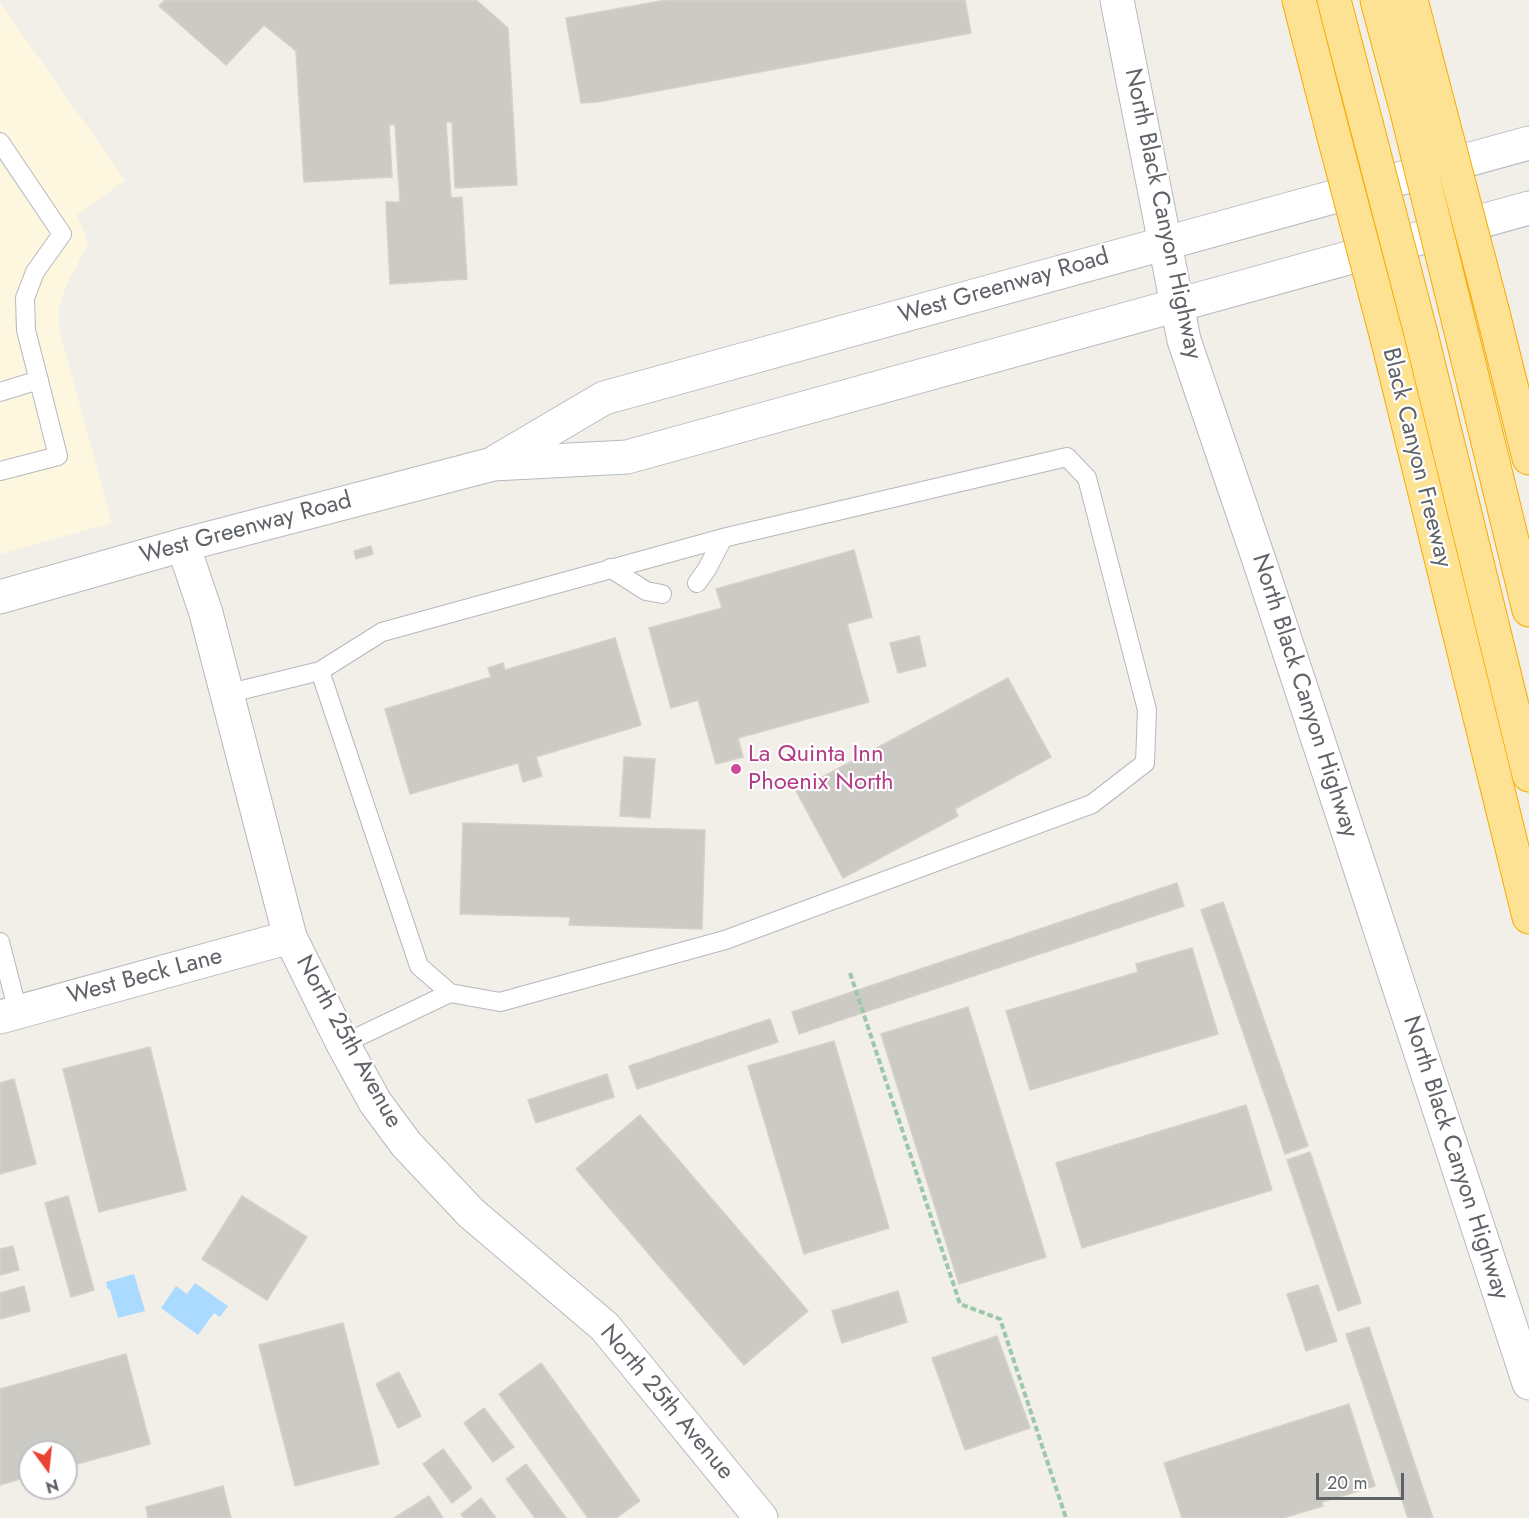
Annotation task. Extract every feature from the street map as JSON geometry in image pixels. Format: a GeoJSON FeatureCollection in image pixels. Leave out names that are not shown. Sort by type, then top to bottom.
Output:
{"type":"FeatureCollection","features":[{"type":"Feature","properties":{"kind":"highway","name":"Black Canyon Freeway"},"geometry":{"type":"LineString","coordinates":[[1299,0],[1388,342],[1529,917]]}},
{"type":"Feature","properties":{"kind":"highway"},"geometry":{"type":"LineString","coordinates":[[1334,0],[1421,334],[1529,775]]}},
{"type":"Feature","properties":{"kind":"highway"},"geometry":{"type":"LineString","coordinates":[[1377,0],[1407,112],[1529,610]]}},
{"type":"Feature","properties":{"kind":"highway"},"geometry":{"type":"LineString","coordinates":[[1411,0],[1529,458]]}},
{"type":"Feature","properties":{"kind":"main road","name":"North Black Canyon Highway"},"geometry":{"type":"LineString","coordinates":[[1117,0],[1184,340],[1268,588],[1529,1383]]}},
{"type":"Feature","properties":{"kind":"main road","name":"West Greenway Road"},"geometry":{"type":"LineString","coordinates":[[493,464],[604,398],[1529,143]]}},
{"type":"Feature","properties":{"kind":"main road","name":"West Greenway Road"},"geometry":{"type":"LineString","coordinates":[[0,597],[183,545],[493,464],[627,457],[1529,208]]}},
{"type":"Feature","properties":{"kind":"main road","name":"North 25th Avenue"},"geometry":{"type":"LineString","coordinates":[[183,545],[206,613],[290,937],[343,1044],[375,1101],[406,1144],[471,1214],[605,1327],[761,1518]]}},
{"type":"Feature","properties":{"kind":"main road","name":"West Beck Lane"},"geometry":{"type":"LineString","coordinates":[[9,1015],[290,937]]}},
{"type":"Feature","properties":{"kind":"lane"},"geometry":{"type":"LineString","coordinates":[[0,142],[62,234],[35,272],[26,298],[26,330],[58,456],[0,471]]}},
{"type":"Feature","properties":{"kind":"lane"},"geometry":{"type":"LineString","coordinates":[[0,392],[39,380]]}},
{"type":"Feature","properties":{"kind":"lane"},"geometry":{"type":"LineString","coordinates":[[226,694],[320,671],[382,632],[723,538],[1067,457],[1087,478],[1147,710],[1145,763],[1092,804],[724,940],[500,1002],[450,993],[419,966],[320,671]]}},
{"type":"Feature","properties":{"kind":"lane"},"geometry":{"type":"LineString","coordinates":[[698,583],[723,538]]}},
{"type":"Feature","properties":{"kind":"lane"},"geometry":{"type":"LineString","coordinates":[[610,568],[646,591],[662,594]]}},
{"type":"Feature","properties":{"kind":"lane"},"geometry":{"type":"LineString","coordinates":[[0,942],[9,1015]]}},
{"type":"Feature","properties":{"kind":"lane"},"geometry":{"type":"LineString","coordinates":[[343,1044],[450,993]]}},
{"type":"Feature","properties":{"kind":"path"},"geometry":{"type":"LineString","coordinates":[[850,973],[960,1304],[1000,1318],[1066,1518]]}},
{"type":"Feature","properties":{"kind":"shaded area"},"geometry":{"type":"Polygon","coordinates":[[[0,3],[125,180],[77,215],[88,244],[67,284],[59,306],[59,329],[112,523],[0,554],[0,3]]]}},
{"type":"Feature","properties":{"kind":"water"},"geometry":{"type":"Polygon","coordinates":[[[134,1274],[145,1311],[118,1318],[106,1282],[134,1274]]]}},
{"type":"Feature","properties":{"kind":"water"},"geometry":{"type":"Polygon","coordinates":[[[195,1283],[228,1306],[220,1317],[214,1313],[198,1335],[161,1308],[176,1286],[187,1294],[195,1283]]]}},
{"type":"Feature","properties":{"kind":"building"},"geometry":{"type":"Polygon","coordinates":[[[165,0],[476,0],[508,28],[517,185],[455,188],[452,122],[446,122],[451,198],[462,197],[467,279],[390,284],[386,202],[400,202],[395,124],[389,125],[392,177],[304,182],[296,51],[264,25],[226,65],[159,6],[165,0]]]}},
{"type":"Feature","properties":{"kind":"building"},"geometry":{"type":"Polygon","coordinates":[[[666,0],[965,0],[971,33],[597,102],[581,103],[566,18],[666,0]]]}},
{"type":"Feature","properties":{"kind":"building"},"geometry":{"type":"Polygon","coordinates":[[[371,546],[373,554],[356,559],[354,551],[371,546]]]}},
{"type":"Feature","properties":{"kind":"building"},"geometry":{"type":"Polygon","coordinates":[[[854,550],[872,617],[847,624],[869,702],[738,738],[743,757],[716,764],[698,700],[671,708],[649,628],[722,608],[716,589],[854,550]]]}},
{"type":"Feature","properties":{"kind":"building"},"geometry":{"type":"Polygon","coordinates":[[[919,636],[926,666],[898,673],[890,643],[919,636]]]}},
{"type":"Feature","properties":{"kind":"building"},"geometry":{"type":"Polygon","coordinates":[[[615,638],[641,725],[536,757],[542,776],[523,782],[518,763],[410,794],[385,709],[491,677],[488,668],[503,663],[505,670],[615,638]]]}},
{"type":"Feature","properties":{"kind":"building"},"geometry":{"type":"Polygon","coordinates":[[[1008,678],[1051,757],[955,809],[958,816],[843,878],[796,791],[1008,678]]]}},
{"type":"Feature","properties":{"kind":"building"},"geometry":{"type":"Polygon","coordinates":[[[624,757],[655,759],[650,818],[620,816],[624,757]]]}},
{"type":"Feature","properties":{"kind":"building"},"geometry":{"type":"Polygon","coordinates":[[[463,823],[705,830],[702,929],[569,925],[570,917],[460,914],[463,823]]]}},
{"type":"Feature","properties":{"kind":"building"},"geometry":{"type":"Polygon","coordinates":[[[1177,883],[1184,906],[799,1034],[792,1012],[1177,883]]]}},
{"type":"Feature","properties":{"kind":"building"},"geometry":{"type":"Polygon","coordinates":[[[1223,902],[1308,1146],[1285,1154],[1201,910],[1223,902]]]}},
{"type":"Feature","properties":{"kind":"building"},"geometry":{"type":"Polygon","coordinates":[[[1192,948],[1218,1034],[1030,1090],[1006,1011],[1138,972],[1136,964],[1192,948]]]}},
{"type":"Feature","properties":{"kind":"building"},"geometry":{"type":"Polygon","coordinates":[[[968,1007],[1046,1257],[959,1284],[881,1034],[968,1007]]]}},
{"type":"Feature","properties":{"kind":"building"},"geometry":{"type":"Polygon","coordinates":[[[770,1019],[778,1042],[637,1089],[629,1066],[770,1019]]]}},
{"type":"Feature","properties":{"kind":"building"},"geometry":{"type":"Polygon","coordinates":[[[834,1041],[889,1228],[804,1254],[748,1066],[834,1041]]]}},
{"type":"Feature","properties":{"kind":"building"},"geometry":{"type":"Polygon","coordinates":[[[150,1047],[186,1190],[99,1212],[63,1069],[150,1047]]]}},
{"type":"Feature","properties":{"kind":"building"},"geometry":{"type":"Polygon","coordinates":[[[607,1074],[614,1097],[536,1123],[528,1100],[607,1074]]]}},
{"type":"Feature","properties":{"kind":"building"},"geometry":{"type":"Polygon","coordinates":[[[14,1079],[36,1164],[0,1174],[0,1083],[14,1079]]]}},
{"type":"Feature","properties":{"kind":"building"},"geometry":{"type":"Polygon","coordinates":[[[1246,1105],[1272,1190],[1082,1248],[1056,1163],[1246,1105]]]}},
{"type":"Feature","properties":{"kind":"building"},"geometry":{"type":"Polygon","coordinates":[[[640,1115],[808,1311],[744,1365],[576,1169],[640,1115]]]}},
{"type":"Feature","properties":{"kind":"building"},"geometry":{"type":"Polygon","coordinates":[[[1310,1152],[1361,1303],[1338,1311],[1287,1160],[1310,1152]]]}},
{"type":"Feature","properties":{"kind":"building"},"geometry":{"type":"Polygon","coordinates":[[[68,1196],[94,1290],[71,1297],[45,1203],[68,1196]]]}},
{"type":"Feature","properties":{"kind":"building"},"geometry":{"type":"Polygon","coordinates":[[[242,1196],[307,1237],[267,1300],[202,1259],[242,1196]]]}},
{"type":"Feature","properties":{"kind":"building"},"geometry":{"type":"Polygon","coordinates":[[[13,1246],[19,1270],[0,1275],[0,1249],[13,1246]]]}},
{"type":"Feature","properties":{"kind":"building"},"geometry":{"type":"Polygon","coordinates":[[[1318,1285],[1337,1341],[1306,1351],[1287,1294],[1318,1285]]]}},
{"type":"Feature","properties":{"kind":"building"},"geometry":{"type":"Polygon","coordinates":[[[24,1286],[30,1311],[0,1319],[0,1293],[24,1286]]]}},
{"type":"Feature","properties":{"kind":"building"},"geometry":{"type":"Polygon","coordinates":[[[898,1291],[907,1322],[842,1343],[832,1311],[898,1291]]]}},
{"type":"Feature","properties":{"kind":"building"},"geometry":{"type":"Polygon","coordinates":[[[343,1323],[379,1464],[295,1486],[259,1345],[343,1323]]]}},
{"type":"Feature","properties":{"kind":"building"},"geometry":{"type":"Polygon","coordinates":[[[1369,1327],[1433,1518],[1408,1518],[1346,1334],[1369,1327]]]}},
{"type":"Feature","properties":{"kind":"building"},"geometry":{"type":"Polygon","coordinates":[[[997,1336],[1030,1428],[965,1450],[932,1358],[997,1336]]]}},
{"type":"Feature","properties":{"kind":"building"},"geometry":{"type":"Polygon","coordinates":[[[126,1354],[150,1444],[78,1464],[78,1440],[18,1440],[18,1480],[0,1485],[0,1389],[126,1354]]]}},
{"type":"Feature","properties":{"kind":"building"},"geometry":{"type":"Polygon","coordinates":[[[541,1363],[640,1501],[616,1518],[588,1518],[499,1394],[541,1363]]]}},
{"type":"Feature","properties":{"kind":"building"},"geometry":{"type":"Polygon","coordinates":[[[399,1372],[421,1416],[398,1428],[376,1384],[399,1372]]]}},
{"type":"Feature","properties":{"kind":"building"},"geometry":{"type":"Polygon","coordinates":[[[1349,1404],[1375,1486],[1322,1502],[1323,1506],[1283,1518],[1182,1518],[1164,1463],[1349,1404]]]}},
{"type":"Feature","properties":{"kind":"building"},"geometry":{"type":"Polygon","coordinates":[[[484,1408],[514,1447],[493,1462],[464,1423],[484,1408]]]}},
{"type":"Feature","properties":{"kind":"building"},"geometry":{"type":"Polygon","coordinates":[[[443,1449],[472,1488],[452,1503],[423,1464],[443,1449]]]}},
{"type":"Feature","properties":{"kind":"building"},"geometry":{"type":"Polygon","coordinates":[[[526,1464],[566,1518],[535,1518],[506,1479],[526,1464]]]}},
{"type":"Feature","properties":{"kind":"building"},"geometry":{"type":"Polygon","coordinates":[[[223,1486],[231,1518],[148,1518],[146,1507],[223,1486]]]}},
{"type":"Feature","properties":{"kind":"building"},"geometry":{"type":"Polygon","coordinates":[[[429,1496],[443,1518],[394,1518],[429,1496]]]}},
{"type":"Feature","properties":{"kind":"building"},"geometry":{"type":"Polygon","coordinates":[[[481,1498],[496,1518],[464,1518],[461,1514],[481,1498]]]}},
{"type":"Feature","properties":{"kind":"place","name":"La Quinta Inn Phoenix North"},"geometry":{"type":"Point","coordinates":[736,769]}}]}
